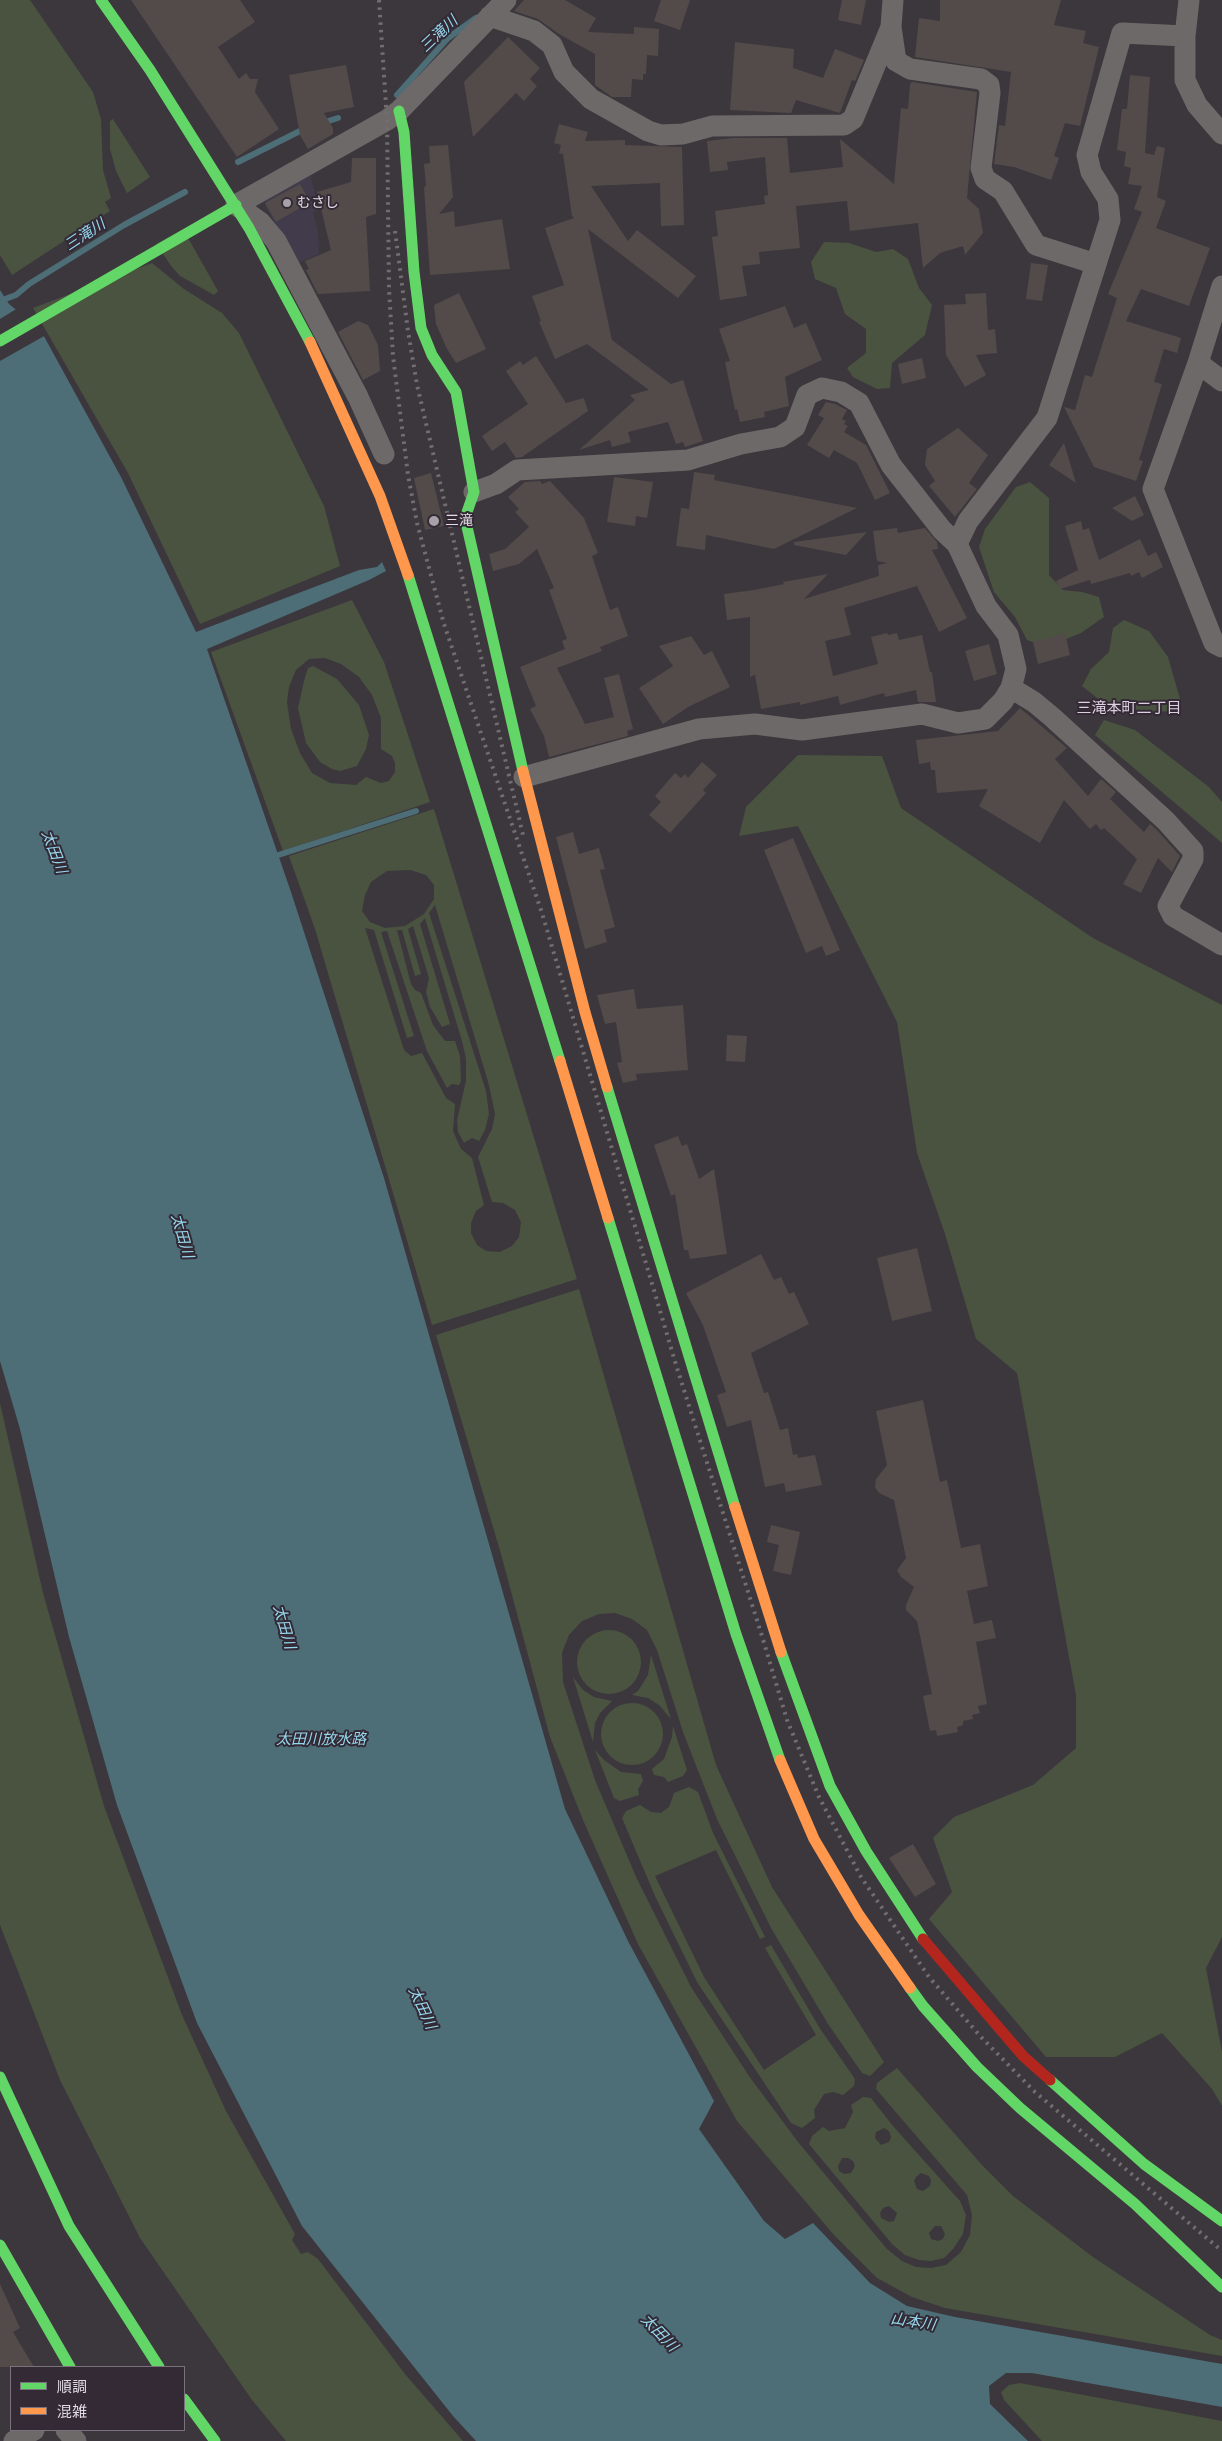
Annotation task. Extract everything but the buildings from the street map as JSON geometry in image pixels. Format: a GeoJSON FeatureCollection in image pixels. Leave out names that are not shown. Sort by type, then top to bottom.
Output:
{"type":"FeatureCollection","features":[{"type":"Feature","properties":{"kind":"street"},"geometry":{"type":"LineString","coordinates":[[101,0],[150,70],[236,205],[318,356],[358,445],[400,550],[581,1121],[736,1634],[779,1758],[814,1839],[859,1915],[923,2006],[976,2067],[1020,2108],[1134,2204],[1222,2287]]}},
{"type":"Feature","properties":{"kind":"street"},"geometry":{"type":"LineString","coordinates":[[0,341],[387,120],[399,111],[506,0]]}},
{"type":"Feature","properties":{"kind":"street"},"geometry":{"type":"LineString","coordinates":[[893,0],[891,27],[896,61],[910,69],[981,80],[989,85],[981,168],[985,179],[1003,191],[1036,245],[1096,264]]}},
{"type":"Feature","properties":{"kind":"street"},"geometry":{"type":"LineString","coordinates":[[1189,0],[1185,36],[1185,80],[1197,105],[1222,134]]}},
{"type":"Feature","properties":{"kind":"street"},"geometry":{"type":"LineString","coordinates":[[490,16],[534,31],[552,45],[564,72],[591,99],[648,131],[661,135],[683,134],[712,126],[844,125],[853,119],[891,27]]}},
{"type":"Feature","properties":{"kind":"street"},"geometry":{"type":"LineString","coordinates":[[957,544],[968,520],[1047,418],[1110,220],[1108,199],[1091,172],[1086,155],[1122,33],[1185,36]]}},
{"type":"Feature","properties":{"kind":"street"},"geometry":{"type":"LineString","coordinates":[[399,111],[404,132],[414,272],[421,328],[432,355],[456,392],[474,492],[464,518],[524,777],[596,1047],[773,1631],[830,1786],[866,1851],[927,1945],[1023,2056],[1144,2164],[1222,2221]]}},
{"type":"Feature","properties":{"kind":"street"},"geometry":{"type":"LineString","coordinates":[[236,205],[260,222],[276,241],[358,397],[384,454]]}},
{"type":"Feature","properties":{"kind":"street"},"geometry":{"type":"LineString","coordinates":[[1222,286],[1198,363],[1153,489],[1214,643],[1222,647]]}},
{"type":"Feature","properties":{"kind":"street"},"geometry":{"type":"LineString","coordinates":[[1198,363],[1222,381]]}},
{"type":"Feature","properties":{"kind":"street"},"geometry":{"type":"LineString","coordinates":[[474,492],[496,484],[517,470],[688,460],[742,444],[780,437],[795,427],[807,395],[822,388],[840,392],[859,403],[891,465],[942,530],[957,544],[986,606],[1008,635],[1016,669],[1010,688],[1003,700],[985,719],[958,724],[922,714],[802,730],[755,724],[699,729],[524,777]]}},
{"type":"Feature","properties":{"kind":"street"},"geometry":{"type":"LineString","coordinates":[[1010,688],[1034,702],[1052,717],[1166,821],[1193,851],[1193,860],[1168,906],[1173,916],[1222,945]]}},
{"type":"Feature","properties":{"kind":"street"},"geometry":{"type":"LineString","coordinates":[[0,2077],[69,2226],[158,2366]]}},
{"type":"Feature","properties":{"kind":"street"},"geometry":{"type":"LineString","coordinates":[[0,2246],[69,2366]]}},
{"type":"Feature","properties":{"kind":"street"},"geometry":{"type":"LineString","coordinates":[[185,2401],[215,2441]]}},
{"type":"Feature","properties":{"kind":"street"},"geometry":{"type":"LineString","coordinates":[[14,2441],[32,2431]]}},
{"type":"Feature","properties":{"kind":"street"},"geometry":{"type":"LineString","coordinates":[[67,2431],[76,2441]]}},
{"type":"Feature","properties":{"kind":"shaded area"},"geometry":{"type":"Polygon","coordinates":[[[310,174],[319,209],[313,212],[318,232],[319,254],[298,263],[265,206],[266,200],[310,174]]]}},
{"type":"Feature","properties":{"kind":"green space"},"geometry":{"type":"Polygon","coordinates":[[[0,0],[30,0],[93,92],[101,119],[103,170],[111,198],[105,202],[110,211],[12,275],[0,255],[0,0]]]}},
{"type":"Feature","properties":{"kind":"green space"},"geometry":{"type":"Polygon","coordinates":[[[113,119],[150,177],[127,193],[116,171],[110,149],[110,121],[113,119]]]}},
{"type":"Feature","properties":{"kind":"green space"},"geometry":{"type":"Polygon","coordinates":[[[183,229],[218,291],[214,295],[180,276],[156,244],[183,229]]]}},
{"type":"Feature","properties":{"kind":"green space"},"geometry":{"type":"Polygon","coordinates":[[[824,242],[849,243],[876,252],[893,249],[908,259],[919,288],[932,305],[925,335],[892,363],[890,388],[877,389],[853,377],[847,368],[866,353],[866,329],[845,314],[836,288],[815,279],[811,262],[824,242]]]}},
{"type":"Feature","properties":{"kind":"green space"},"geometry":{"type":"Polygon","coordinates":[[[152,263],[184,289],[222,313],[239,333],[324,506],[340,566],[200,624],[128,473],[33,308],[152,263]]]}},
{"type":"Feature","properties":{"kind":"green space"},"geometry":{"type":"Polygon","coordinates":[[[1030,482],[1049,498],[1049,575],[1063,590],[1082,592],[1099,597],[1104,617],[1081,633],[1047,647],[1027,640],[1015,617],[994,592],[979,547],[985,529],[1016,487],[1030,482]]]}},
{"type":"Feature","properties":{"kind":"green space"},"geometry":{"type":"Polygon","coordinates":[[[352,600],[384,662],[430,802],[283,851],[211,652],[352,600]],[[325,658],[309,659],[296,670],[289,687],[287,702],[291,729],[300,753],[312,773],[330,783],[356,785],[366,777],[381,783],[389,781],[395,772],[395,763],[392,756],[381,749],[381,718],[372,695],[359,677],[341,664],[325,658]]]}},
{"type":"Feature","properties":{"kind":"green space"},"geometry":{"type":"Polygon","coordinates":[[[1124,620],[1149,631],[1168,657],[1181,702],[1171,711],[1142,713],[1101,701],[1082,686],[1091,669],[1109,652],[1113,628],[1124,620]]]}},
{"type":"Feature","properties":{"kind":"green space"},"geometry":{"type":"Polygon","coordinates":[[[313,666],[337,679],[359,705],[369,735],[366,749],[357,766],[340,771],[332,769],[320,762],[306,743],[298,708],[308,668],[313,666]]]}},
{"type":"Feature","properties":{"kind":"green space"},"geometry":{"type":"Polygon","coordinates":[[[1104,720],[1135,730],[1209,787],[1222,802],[1222,843],[1095,735],[1104,720]]]}},
{"type":"Feature","properties":{"kind":"green space"},"geometry":{"type":"Polygon","coordinates":[[[798,755],[882,756],[901,808],[1093,938],[1222,1005],[1222,1937],[1206,1968],[1222,2052],[1222,2106],[1212,2089],[1162,2033],[1115,2057],[1046,2057],[929,1919],[952,1892],[933,1838],[954,1817],[1033,1785],[1076,1748],[1076,1695],[1017,1373],[976,1339],[945,1234],[917,1153],[897,1022],[798,826],[739,836],[746,807],[798,755]]]}},
{"type":"Feature","properties":{"kind":"green space"},"geometry":{"type":"Polygon","coordinates":[[[434,809],[577,1279],[432,1325],[315,929],[289,856],[434,809]],[[410,870],[387,871],[371,882],[365,895],[362,911],[370,922],[385,928],[405,926],[424,914],[434,899],[434,885],[426,875],[410,870]],[[435,905],[429,913],[486,1091],[489,1114],[485,1130],[479,1141],[472,1138],[464,1143],[458,1132],[457,1120],[466,1081],[466,1059],[425,918],[420,924],[450,1024],[442,1027],[430,1007],[426,992],[429,978],[413,926],[408,929],[421,974],[415,976],[402,930],[397,930],[411,984],[415,990],[421,993],[433,1025],[445,1041],[455,1041],[460,1056],[461,1081],[459,1085],[452,1084],[447,1088],[427,1051],[387,931],[381,932],[414,1036],[407,1038],[374,930],[365,928],[404,1050],[411,1056],[422,1053],[446,1098],[455,1104],[453,1131],[461,1149],[472,1158],[484,1205],[476,1211],[471,1223],[471,1233],[477,1245],[486,1251],[500,1252],[512,1246],[519,1237],[521,1222],[515,1210],[503,1203],[492,1202],[478,1157],[492,1129],[495,1114],[489,1085],[435,905]]]}},
{"type":"Feature","properties":{"kind":"green space"},"geometry":{"type":"Polygon","coordinates":[[[579,1289],[716,1765],[772,1887],[884,2062],[870,2076],[862,2073],[828,2024],[771,1928],[717,1819],[683,1732],[657,1650],[647,1630],[632,1619],[615,1613],[599,1614],[582,1621],[569,1635],[562,1653],[563,1682],[595,1780],[637,1879],[691,1987],[749,2076],[798,2142],[887,2249],[902,2261],[916,2267],[931,2268],[946,2265],[961,2252],[970,2235],[972,2215],[967,2195],[876,2089],[877,2083],[897,2068],[982,2165],[1013,2196],[1093,2257],[1210,2335],[1222,2340],[1222,2356],[945,2308],[912,2297],[877,2278],[834,2235],[737,2121],[638,1944],[583,1820],[550,1737],[501,1554],[436,1335],[579,1289]]]}},
{"type":"Feature","properties":{"kind":"green space"},"geometry":{"type":"Polygon","coordinates":[[[0,1403],[43,1593],[104,1806],[182,2015],[226,2111],[295,2234],[292,2240],[301,2254],[308,2252],[318,2259],[405,2374],[463,2441],[286,2441],[252,2400],[140,2238],[60,2080],[0,1925],[0,1403]]]}},
{"type":"Feature","properties":{"kind":"green space"},"geometry":{"type":"Polygon","coordinates":[[[609,1630],[627,1636],[635,1644],[641,1662],[635,1680],[627,1688],[609,1694],[591,1688],[583,1680],[577,1662],[583,1644],[591,1636],[609,1630]]]}},
{"type":"Feature","properties":{"kind":"green space"},"geometry":{"type":"Polygon","coordinates":[[[651,1655],[671,1719],[659,1705],[648,1698],[632,1695],[638,1691],[648,1675],[651,1655]]]}},
{"type":"Feature","properties":{"kind":"green space"},"geometry":{"type":"Polygon","coordinates":[[[573,1677],[583,1690],[594,1697],[612,1701],[600,1713],[595,1723],[593,1742],[573,1677]]]}},
{"type":"Feature","properties":{"kind":"green space"},"geometry":{"type":"Polygon","coordinates":[[[626,1703],[638,1703],[654,1712],[661,1722],[663,1734],[661,1746],[654,1756],[638,1765],[626,1765],[615,1760],[606,1751],[601,1740],[601,1728],[606,1717],[615,1708],[626,1703]]]}},
{"type":"Feature","properties":{"kind":"green space"},"geometry":{"type":"Polygon","coordinates":[[[673,1726],[687,1770],[683,1776],[668,1782],[664,1777],[654,1775],[652,1769],[664,1759],[672,1737],[673,1726]]]}},
{"type":"Feature","properties":{"kind":"green space"},"geometry":{"type":"Polygon","coordinates":[[[595,1750],[604,1760],[621,1772],[641,1774],[643,1781],[638,1789],[639,1795],[620,1801],[614,1798],[595,1750]]]}},
{"type":"Feature","properties":{"kind":"green space"},"geometry":{"type":"Polygon","coordinates":[[[689,1787],[698,1792],[713,1833],[765,1937],[760,1939],[716,1850],[655,1876],[704,1977],[764,2070],[816,2035],[765,1948],[771,1945],[819,2027],[855,2079],[854,2086],[843,2095],[833,2092],[824,2094],[814,2110],[815,2118],[802,2128],[791,2123],[697,1982],[655,1896],[622,1818],[626,1811],[640,1805],[651,1812],[661,1813],[669,1807],[674,1793],[689,1787]]]}},
{"type":"Feature","properties":{"kind":"green space"},"geometry":{"type":"Polygon","coordinates":[[[863,2097],[871,2098],[893,2126],[960,2201],[966,2215],[963,2234],[944,2258],[931,2261],[919,2260],[905,2255],[892,2244],[809,2144],[812,2136],[823,2127],[829,2131],[845,2128],[853,2112],[851,2105],[863,2097]],[[884,2128],[876,2132],[875,2138],[881,2145],[889,2142],[891,2137],[889,2131],[884,2128]],[[842,2158],[838,2166],[839,2171],[844,2174],[851,2173],[855,2166],[853,2161],[848,2158],[842,2158]],[[921,2173],[914,2181],[917,2189],[923,2191],[930,2186],[931,2180],[929,2176],[921,2173]],[[889,2206],[883,2208],[880,2213],[881,2218],[889,2222],[894,2221],[897,2213],[889,2206]],[[935,2226],[929,2233],[931,2239],[938,2241],[943,2239],[945,2234],[941,2226],[935,2226]]]}},
{"type":"Feature","properties":{"kind":"green space"},"geometry":{"type":"Polygon","coordinates":[[[1020,2383],[1222,2421],[1222,2441],[1042,2441],[1004,2400],[1001,2392],[1009,2385],[1020,2383]]]}},
{"type":"Feature","properties":{"kind":"water","name":"太田川放水路"},"geometry":{"type":"Polygon","coordinates":[[[0,290],[9,304],[40,329],[121,477],[196,632],[359,570],[377,567],[382,562],[386,571],[207,649],[291,892],[384,1178],[565,1809],[628,1941],[714,2101],[699,2129],[764,2221],[785,2239],[813,2223],[870,2283],[907,2306],[955,2317],[1222,2364],[1222,2407],[1032,2373],[1006,2373],[989,2386],[990,2404],[1028,2441],[476,2441],[453,2416],[302,2226],[197,2023],[117,1805],[69,1637],[20,1429],[0,1361],[0,290]]]}},
{"type":"Feature","properties":{"kind":"pier"},"geometry":{"type":"Polygon","coordinates":[[[18,308],[41,327],[46,335],[0,361],[0,319],[18,308]]]}},
{"type":"Feature","properties":{"kind":"waterway","name":"三滝川"},"geometry":{"type":"LineString","coordinates":[[397,95],[448,38],[476,18]]}},
{"type":"Feature","properties":{"kind":"waterway","name":"三滝川"},"geometry":{"type":"LineString","coordinates":[[322,123],[338,118]]}},
{"type":"Feature","properties":{"kind":"waterway","name":"三滝川"},"geometry":{"type":"LineString","coordinates":[[238,162],[306,128]]}},
{"type":"Feature","properties":{"kind":"waterway","name":"三滝川"},"geometry":{"type":"LineString","coordinates":[[0,301],[16,295],[29,284],[124,225],[185,192]]}},
{"type":"Feature","properties":{"kind":"waterway"},"geometry":{"type":"LineString","coordinates":[[272,857],[416,811]]}},
{"type":"Feature","properties":{"kind":"railway"},"geometry":{"type":"LineString","coordinates":[[379,0],[387,120],[389,289],[393,356],[408,475],[417,523],[444,624],[542,913],[677,1368],[787,1720],[819,1797],[861,1877],[929,1977],[981,2037],[1035,2092],[1222,2251]]}},
{"type":"Feature","properties":{"kind":"railway"},"geometry":{"type":"LineString","coordinates":[[395,231],[417,385],[523,835]]}},
{"type":"Feature","properties":{"kind":"traffic: fast"},"geometry":{"type":"LineString","coordinates":[[101,0],[150,70],[249,228],[310,342]]}},
{"type":"Feature","properties":{"kind":"traffic: fast"},"geometry":{"type":"LineString","coordinates":[[399,111],[404,132],[414,272],[421,328],[432,355],[456,392],[474,492],[465,518],[523,771]]}},
{"type":"Feature","properties":{"kind":"traffic: fast"},"geometry":{"type":"LineString","coordinates":[[0,341],[236,205]]}},
{"type":"Feature","properties":{"kind":"traffic: fast"},"geometry":{"type":"LineString","coordinates":[[408,575],[560,1061]]}},
{"type":"Feature","properties":{"kind":"traffic: fast"},"geometry":{"type":"LineString","coordinates":[[607,1087],[735,1507]]}},
{"type":"Feature","properties":{"kind":"traffic: fast"},"geometry":{"type":"LineString","coordinates":[[608,1218],[736,1634],[780,1760]]}},
{"type":"Feature","properties":{"kind":"traffic: fast"},"geometry":{"type":"LineString","coordinates":[[781,1652],[830,1786],[866,1851],[923,1939]]}},
{"type":"Feature","properties":{"kind":"traffic: fast"},"geometry":{"type":"LineString","coordinates":[[910,1988],[923,2006],[977,2067],[1020,2108],[1135,2204],[1222,2287]]}},
{"type":"Feature","properties":{"kind":"traffic: fast"},"geometry":{"type":"LineString","coordinates":[[0,2077],[69,2226],[158,2366]]}},
{"type":"Feature","properties":{"kind":"traffic: fast"},"geometry":{"type":"LineString","coordinates":[[1050,2080],[1144,2164],[1222,2221]]}},
{"type":"Feature","properties":{"kind":"traffic: fast"},"geometry":{"type":"LineString","coordinates":[[0,2245],[69,2366]]}},
{"type":"Feature","properties":{"kind":"traffic: fast"},"geometry":{"type":"LineString","coordinates":[[185,2400],[215,2441]]}},
{"type":"Feature","properties":{"kind":"traffic: slow"},"geometry":{"type":"LineString","coordinates":[[310,342],[380,496],[408,575]]}},
{"type":"Feature","properties":{"kind":"traffic: slow"},"geometry":{"type":"LineString","coordinates":[[523,771],[585,1012],[607,1087]]}},
{"type":"Feature","properties":{"kind":"traffic: slow"},"geometry":{"type":"LineString","coordinates":[[560,1061],[608,1218]]}},
{"type":"Feature","properties":{"kind":"traffic: slow"},"geometry":{"type":"LineString","coordinates":[[735,1507],[781,1652]]}},
{"type":"Feature","properties":{"kind":"traffic: slow"},"geometry":{"type":"LineString","coordinates":[[780,1760],[814,1839],[859,1915],[910,1988]]}},
{"type":"Feature","properties":{"kind":"traffic: jam"},"geometry":{"type":"LineString","coordinates":[[923,1939],[1023,2056],[1050,2080]]}},
{"type":"Feature","properties":{"kind":"place","name":"むさし"},"geometry":{"type":"Point","coordinates":[287,203]}},
{"type":"Feature","properties":{"kind":"place","name":"三滝"},"geometry":{"type":"Point","coordinates":[434,521]}},
{"type":"Feature","properties":{"kind":"district","name":"三滝本町二丁目"},"geometry":{"type":"Point","coordinates":[1129,708]}},
{"type":"Feature","properties":{"kind":"water label","name":"太田川"},"geometry":{"type":"Point","coordinates":[54,852]}},
{"type":"Feature","properties":{"kind":"water label","name":"太田川"},"geometry":{"type":"Point","coordinates":[182,1236]}},
{"type":"Feature","properties":{"kind":"water label","name":"太田川"},"geometry":{"type":"Point","coordinates":[284,1627]}},
{"type":"Feature","properties":{"kind":"water label","name":"太田川"},"geometry":{"type":"Point","coordinates":[422,2008]}},
{"type":"Feature","properties":{"kind":"water label","name":"山本川"},"geometry":{"type":"Point","coordinates":[913,2322]}},
{"type":"Feature","properties":{"kind":"water label","name":"太田川"},"geometry":{"type":"Point","coordinates":[659,2333]}}]}
